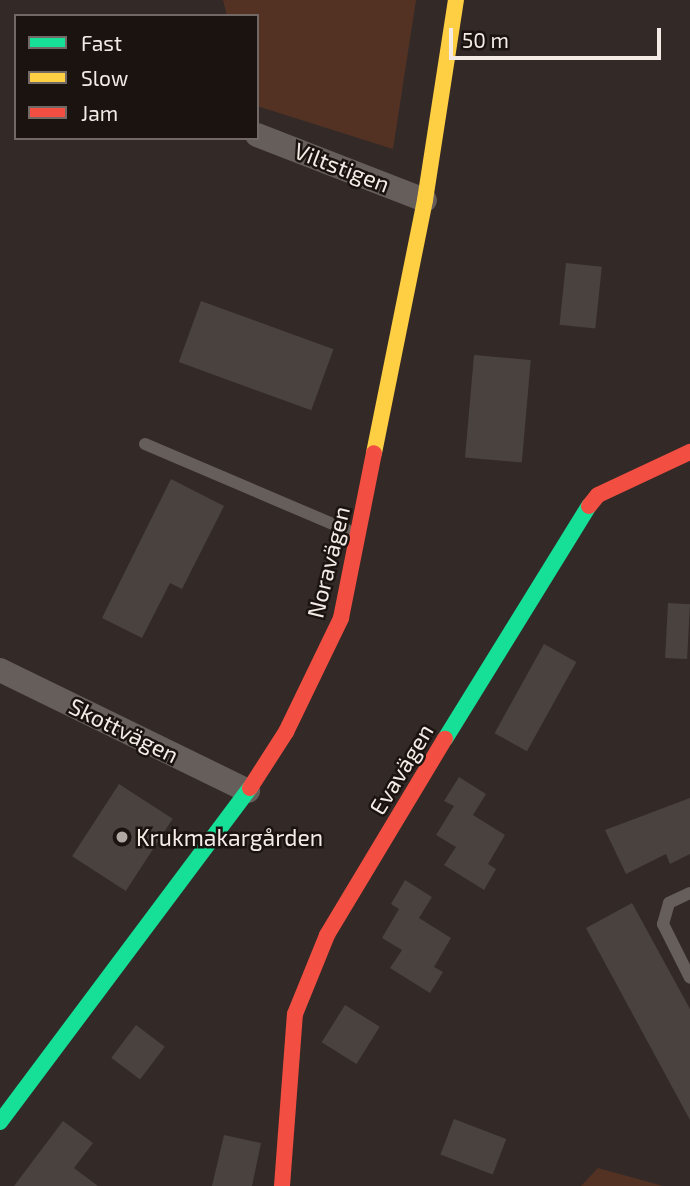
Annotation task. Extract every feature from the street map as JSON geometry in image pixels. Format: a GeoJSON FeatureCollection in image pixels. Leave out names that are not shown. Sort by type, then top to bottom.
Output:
{"type":"FeatureCollection","features":[{"type":"Feature","properties":{"kind":"street","name":"Noravägen"},"geometry":{"type":"LineString","coordinates":[[0,1122],[248,791],[286,733],[341,618],[360,536],[425,200],[456,0]]}},
{"type":"Feature","properties":{"kind":"street","name":"Viltstigen"},"geometry":{"type":"LineString","coordinates":[[259,136],[425,200]]}},
{"type":"Feature","properties":{"kind":"street","name":"Evavägen"},"geometry":{"type":"LineString","coordinates":[[282,1186],[295,1014],[327,935],[570,531],[598,495],[690,452]]}},
{"type":"Feature","properties":{"kind":"street","name":"Skottvägen"},"geometry":{"type":"LineString","coordinates":[[0,670],[248,791]]}},
{"type":"Feature","properties":{"kind":"lane"},"geometry":{"type":"LineString","coordinates":[[145,444],[360,536]]}},
{"type":"Feature","properties":{"kind":"lane"},"geometry":{"type":"LineString","coordinates":[[690,893],[669,903],[663,924],[690,978]]}},
{"type":"Feature","properties":{"kind":"shaded area"},"geometry":{"type":"Polygon","coordinates":[[[223,0],[416,0],[393,149],[259,107],[259,14],[226,14],[223,0]]]}},
{"type":"Feature","properties":{"kind":"shaded area"},"geometry":{"type":"Polygon","coordinates":[[[598,1168],[663,1186],[581,1186],[598,1168]]]}},
{"type":"Feature","properties":{"kind":"building"},"geometry":{"type":"Polygon","coordinates":[[[566,263],[602,267],[595,328],[560,325],[566,263]]]}},
{"type":"Feature","properties":{"kind":"building"},"geometry":{"type":"Polygon","coordinates":[[[201,301],[333,349],[311,410],[179,362],[201,301]]]}},
{"type":"Feature","properties":{"kind":"building"},"geometry":{"type":"Polygon","coordinates":[[[474,355],[531,360],[522,463],[465,458],[474,355]]]}},
{"type":"Feature","properties":{"kind":"building"},"geometry":{"type":"Polygon","coordinates":[[[171,479],[224,506],[182,589],[170,583],[142,638],[102,618],[171,479]]]}},
{"type":"Feature","properties":{"kind":"building"},"geometry":{"type":"Polygon","coordinates":[[[668,603],[690,604],[687,659],[665,658],[668,603]]]}},
{"type":"Feature","properties":{"kind":"building"},"geometry":{"type":"Polygon","coordinates":[[[544,644],[576,662],[527,751],[495,733],[544,644]]]}},
{"type":"Feature","properties":{"kind":"building"},"geometry":{"type":"Polygon","coordinates":[[[459,777],[486,794],[473,815],[505,835],[488,864],[496,869],[484,890],[444,865],[456,847],[436,835],[454,806],[444,801],[459,777]]]}},
{"type":"Feature","properties":{"kind":"building","name":"Krukmakargården"},"geometry":{"type":"Polygon","coordinates":[[[119,784],[173,819],[126,891],[72,856],[119,784]]]}},
{"type":"Feature","properties":{"kind":"building"},"geometry":{"type":"Polygon","coordinates":[[[690,798],[690,854],[670,864],[666,854],[626,874],[605,830],[690,798]]]}},
{"type":"Feature","properties":{"kind":"building"},"geometry":{"type":"Polygon","coordinates":[[[405,880],[432,897],[419,918],[451,938],[434,967],[443,972],[430,993],[390,968],[402,950],[382,938],[399,909],[391,904],[405,880]]]}},
{"type":"Feature","properties":{"kind":"building"},"geometry":{"type":"Polygon","coordinates":[[[632,903],[690,1009],[690,1120],[586,928],[632,903]]]}},
{"type":"Feature","properties":{"kind":"building"},"geometry":{"type":"Polygon","coordinates":[[[345,1005],[380,1027],[356,1064],[322,1042],[345,1005]]]}},
{"type":"Feature","properties":{"kind":"building"},"geometry":{"type":"Polygon","coordinates":[[[136,1025],[165,1047],[140,1079],[111,1058],[136,1025]]]}},
{"type":"Feature","properties":{"kind":"building"},"geometry":{"type":"Polygon","coordinates":[[[454,1119],[506,1139],[493,1175],[440,1154],[454,1119]]]}},
{"type":"Feature","properties":{"kind":"building"},"geometry":{"type":"Polygon","coordinates":[[[63,1121],[93,1143],[74,1168],[98,1186],[14,1186],[63,1121]]]}},
{"type":"Feature","properties":{"kind":"building"},"geometry":{"type":"Polygon","coordinates":[[[224,1135],[261,1143],[252,1186],[212,1186],[224,1135]]]}},
{"type":"Feature","properties":{"kind":"traffic: fast"},"geometry":{"type":"LineString","coordinates":[[445,739],[589,506]]}},
{"type":"Feature","properties":{"kind":"traffic: fast"},"geometry":{"type":"LineString","coordinates":[[0,1122],[250,788]]}},
{"type":"Feature","properties":{"kind":"traffic: slow"},"geometry":{"type":"LineString","coordinates":[[374,453],[425,200],[456,0]]}},
{"type":"Feature","properties":{"kind":"traffic: jam"},"geometry":{"type":"LineString","coordinates":[[589,506],[598,495],[690,452]]}},
{"type":"Feature","properties":{"kind":"traffic: jam"},"geometry":{"type":"LineString","coordinates":[[250,788],[286,732],[341,618],[374,453]]}},
{"type":"Feature","properties":{"kind":"traffic: jam"},"geometry":{"type":"LineString","coordinates":[[282,1186],[295,1014],[327,935],[445,739]]}},
{"type":"Feature","properties":{"kind":"place","name":"Krukmakargården"},"geometry":{"type":"Point","coordinates":[122,837]}}]}
